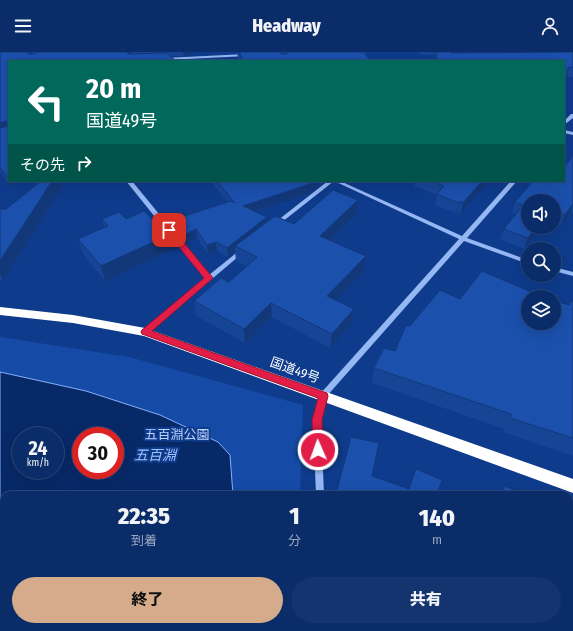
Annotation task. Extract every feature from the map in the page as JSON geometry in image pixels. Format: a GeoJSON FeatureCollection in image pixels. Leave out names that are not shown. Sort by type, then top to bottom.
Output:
{"type":"FeatureCollection","features":[{"type":"Feature","properties":{"kind":"highway","name":"国道49号"},"geometry":{"type":"LineString","coordinates":[[0,311],[73,319],[145,332],[573,486]]}},
{"type":"Feature","properties":{"kind":"street"},"geometry":{"type":"LineString","coordinates":[[183,52],[191,59]]}},
{"type":"Feature","properties":{"kind":"street"},"geometry":{"type":"LineString","coordinates":[[161,59],[191,59],[248,55]]}},
{"type":"Feature","properties":{"kind":"street"},"geometry":{"type":"LineString","coordinates":[[565,123],[573,115]]}},
{"type":"Feature","properties":{"kind":"street"},"geometry":{"type":"LineString","coordinates":[[130,182],[208,278]]}},
{"type":"Feature","properties":{"kind":"street"},"geometry":{"type":"LineString","coordinates":[[270,230],[330,182]]}},
{"type":"Feature","properties":{"kind":"street"},"geometry":{"type":"LineString","coordinates":[[338,182],[464,239],[521,259]]}},
{"type":"Feature","properties":{"kind":"street"},"geometry":{"type":"LineString","coordinates":[[320,491],[317,420],[323,396],[513,182]]}},
{"type":"Feature","properties":{"kind":"street"},"geometry":{"type":"LineString","coordinates":[[145,332],[208,278],[245,249]]}},
{"type":"Feature","properties":{"kind":"street"},"geometry":{"type":"LineString","coordinates":[[561,271],[573,274]]}},
{"type":"Feature","properties":{"kind":"green space","name":"五百淵公園"},"geometry":{"type":"Polygon","coordinates":[[[0,337],[129,357],[303,405],[300,491],[0,491],[0,337]]]}},
{"type":"Feature","properties":{"kind":"water","name":"五百淵"},"geometry":{"type":"Polygon","coordinates":[[[0,372],[86,391],[160,415],[218,442],[230,455],[233,491],[0,491],[0,372]]]}},
{"type":"Feature","properties":{"kind":"building"},"geometry":{"type":"Polygon","coordinates":[[[0,52],[28,52],[29,54],[34,54],[36,53],[35,52],[127,52],[128,54],[167,53],[175,60],[8,60],[7,177],[0,168],[0,128],[7,126],[7,121],[0,123],[0,52]]]}},
{"type":"Feature","properties":{"kind":"building"},"geometry":{"type":"Polygon","coordinates":[[[239,52],[280,52],[282,54],[287,54],[288,52],[363,52],[370,60],[243,60],[239,52]]]}},
{"type":"Feature","properties":{"kind":"building"},"geometry":{"type":"Polygon","coordinates":[[[437,52],[573,52],[573,67],[568,68],[565,83],[565,60],[436,59],[437,52]]]}},
{"type":"Feature","properties":{"kind":"building"},"geometry":{"type":"Polygon","coordinates":[[[573,156],[573,204],[565,215],[561,213],[561,194],[522,194],[532,182],[565,182],[565,166],[573,156]]]}},
{"type":"Feature","properties":{"kind":"building"},"geometry":{"type":"Polygon","coordinates":[[[40,182],[51,182],[0,261],[0,209],[6,209],[40,182]]]}},
{"type":"Feature","properties":{"kind":"building"},"geometry":{"type":"Polygon","coordinates":[[[218,182],[313,182],[243,206],[267,217],[227,248],[216,242],[207,245],[196,229],[184,235],[172,220],[231,201],[235,203],[218,182]]]}},
{"type":"Feature","properties":{"kind":"building"},"geometry":{"type":"Polygon","coordinates":[[[434,182],[481,182],[463,203],[460,201],[459,203],[437,194],[444,186],[434,182]]]}},
{"type":"Feature","properties":{"kind":"building"},"geometry":{"type":"Polygon","coordinates":[[[333,190],[358,200],[320,236],[366,256],[327,296],[354,309],[332,334],[271,303],[244,329],[194,301],[221,278],[229,282],[257,257],[235,246],[275,216],[294,224],[333,190]]]}},
{"type":"Feature","properties":{"kind":"building"},"geometry":{"type":"Polygon","coordinates":[[[521,195],[521,204],[515,202],[521,195]]]}},
{"type":"Feature","properties":{"kind":"building"},"geometry":{"type":"Polygon","coordinates":[[[521,208],[521,234],[531,234],[528,238],[504,229],[521,208]]]}},
{"type":"Feature","properties":{"kind":"building"},"geometry":{"type":"Polygon","coordinates":[[[144,211],[153,220],[162,217],[175,232],[101,266],[78,239],[108,226],[102,219],[119,212],[126,219],[144,211]]]}},
{"type":"Feature","properties":{"kind":"building"},"geometry":{"type":"Polygon","coordinates":[[[482,271],[527,290],[521,290],[521,330],[561,330],[561,303],[570,305],[570,301],[573,302],[573,438],[510,418],[511,414],[374,368],[384,348],[395,351],[406,325],[410,326],[440,290],[460,299],[482,271]]]}},
{"type":"Feature","properties":{"kind":"building"},"geometry":{"type":"Polygon","coordinates":[[[351,437],[379,443],[372,476],[409,489],[416,469],[442,480],[438,491],[337,491],[351,437]]]}},
{"type":"Feature","properties":{"kind":"building"},"geometry":{"type":"Polygon","coordinates":[[[504,486],[518,491],[503,491],[504,486]]]}},
{"type":"Feature","properties":{"kind":"route"},"geometry":{"type":"LineString","coordinates":[[169,230],[208,278],[145,332],[323,396],[317,420],[318,450]]}}]}
